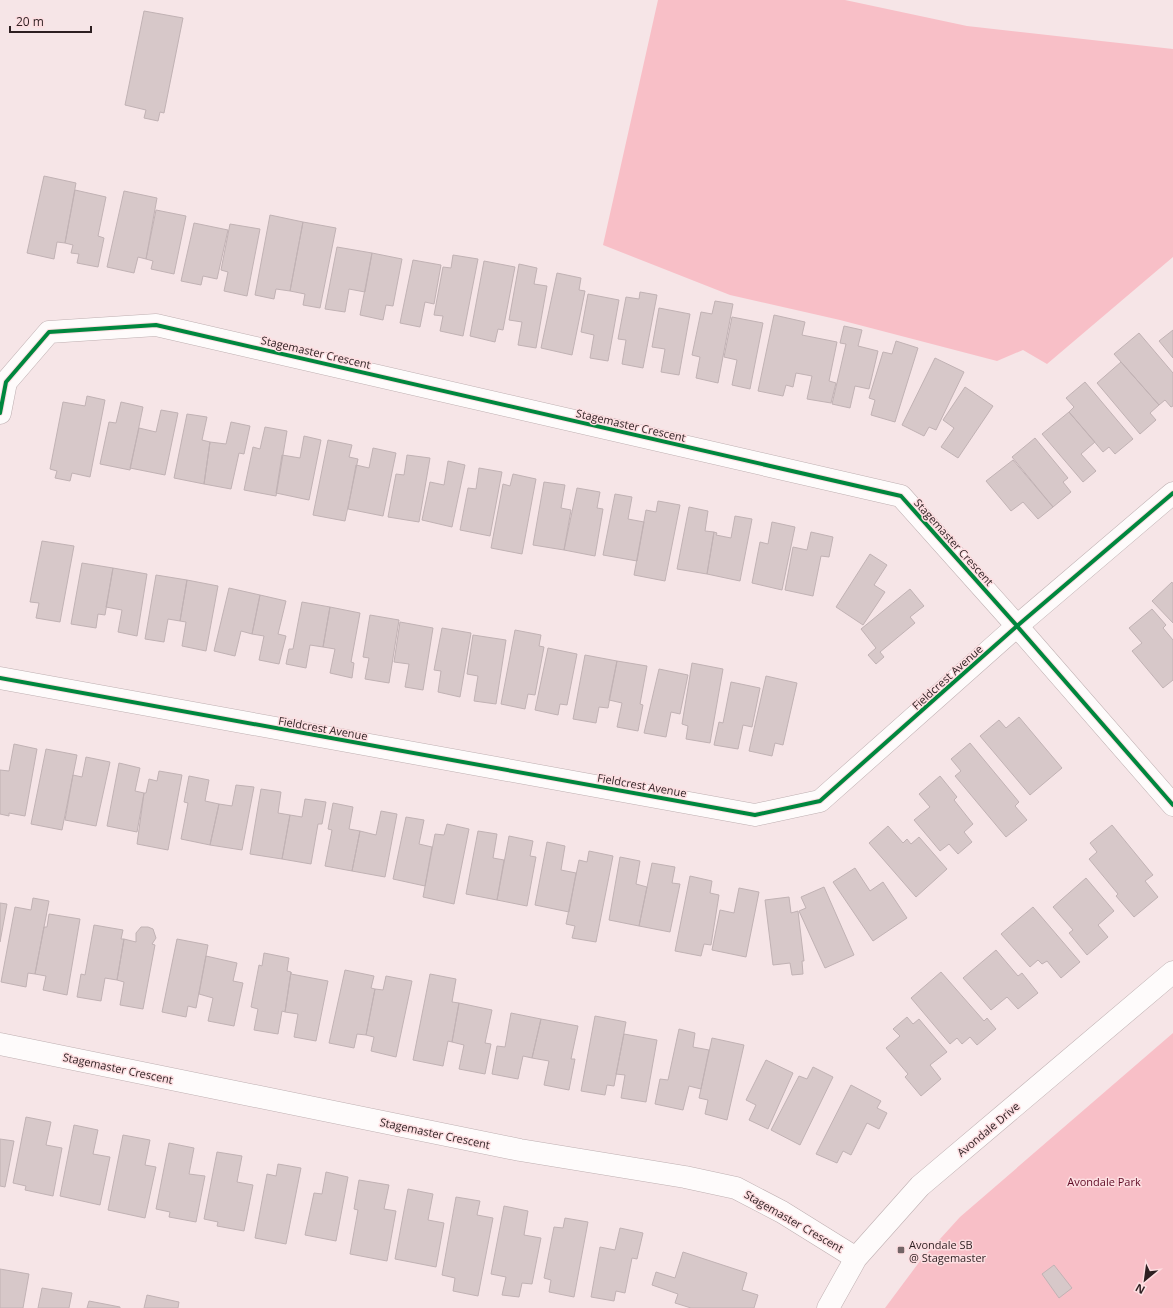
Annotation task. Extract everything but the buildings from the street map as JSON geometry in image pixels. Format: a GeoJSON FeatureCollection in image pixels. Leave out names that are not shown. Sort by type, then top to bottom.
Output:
{"type":"FeatureCollection","features":[{"type":"Feature","properties":{"kind":"street","name":"Stagemaster Crescent"},"geometry":{"type":"LineString","coordinates":[[0,413],[6,382],[49,332],[156,325],[901,496],[1173,805]]}},
{"type":"Feature","properties":{"kind":"street","name":"Fieldcrest Avenue"},"geometry":{"type":"LineString","coordinates":[[0,678],[755,815],[820,801],[1017,626],[1173,493]]}},
{"type":"Feature","properties":{"kind":"street","name":"Avondale Drive"},"geometry":{"type":"LineString","coordinates":[[828,1308],[856,1258],[920,1186],[1173,972]]}},
{"type":"Feature","properties":{"kind":"street","name":"Stagemaster Crescent"},"geometry":{"type":"LineString","coordinates":[[0,1044],[520,1150],[685,1177],[736,1188],[782,1212],[856,1258]]}},
{"type":"Feature","properties":{"kind":"green space"},"geometry":{"type":"Polygon","coordinates":[[[658,0],[845,0],[967,26],[1173,49],[1173,257],[1047,364],[1023,350],[997,361],[840,320],[730,295],[603,245],[658,0]]]}},
{"type":"Feature","properties":{"kind":"green space","name":"Avondale Park"},"geometry":{"type":"Polygon","coordinates":[[[1173,1033],[1173,1308],[885,1308],[920,1261],[960,1217],[1173,1033]]]}},
{"type":"Feature","properties":{"kind":"cycle path"},"geometry":{"type":"LineString","coordinates":[[0,413],[6,382],[49,332],[156,325],[901,496],[1173,805]]}},
{"type":"Feature","properties":{"kind":"cycle path"},"geometry":{"type":"LineString","coordinates":[[0,678],[755,815],[820,801],[1017,626],[1173,493]]}},
{"type":"Feature","properties":{"kind":"place","name":"Avondale SB @ Stagemaster"},"geometry":{"type":"Point","coordinates":[901,1250]}}]}
